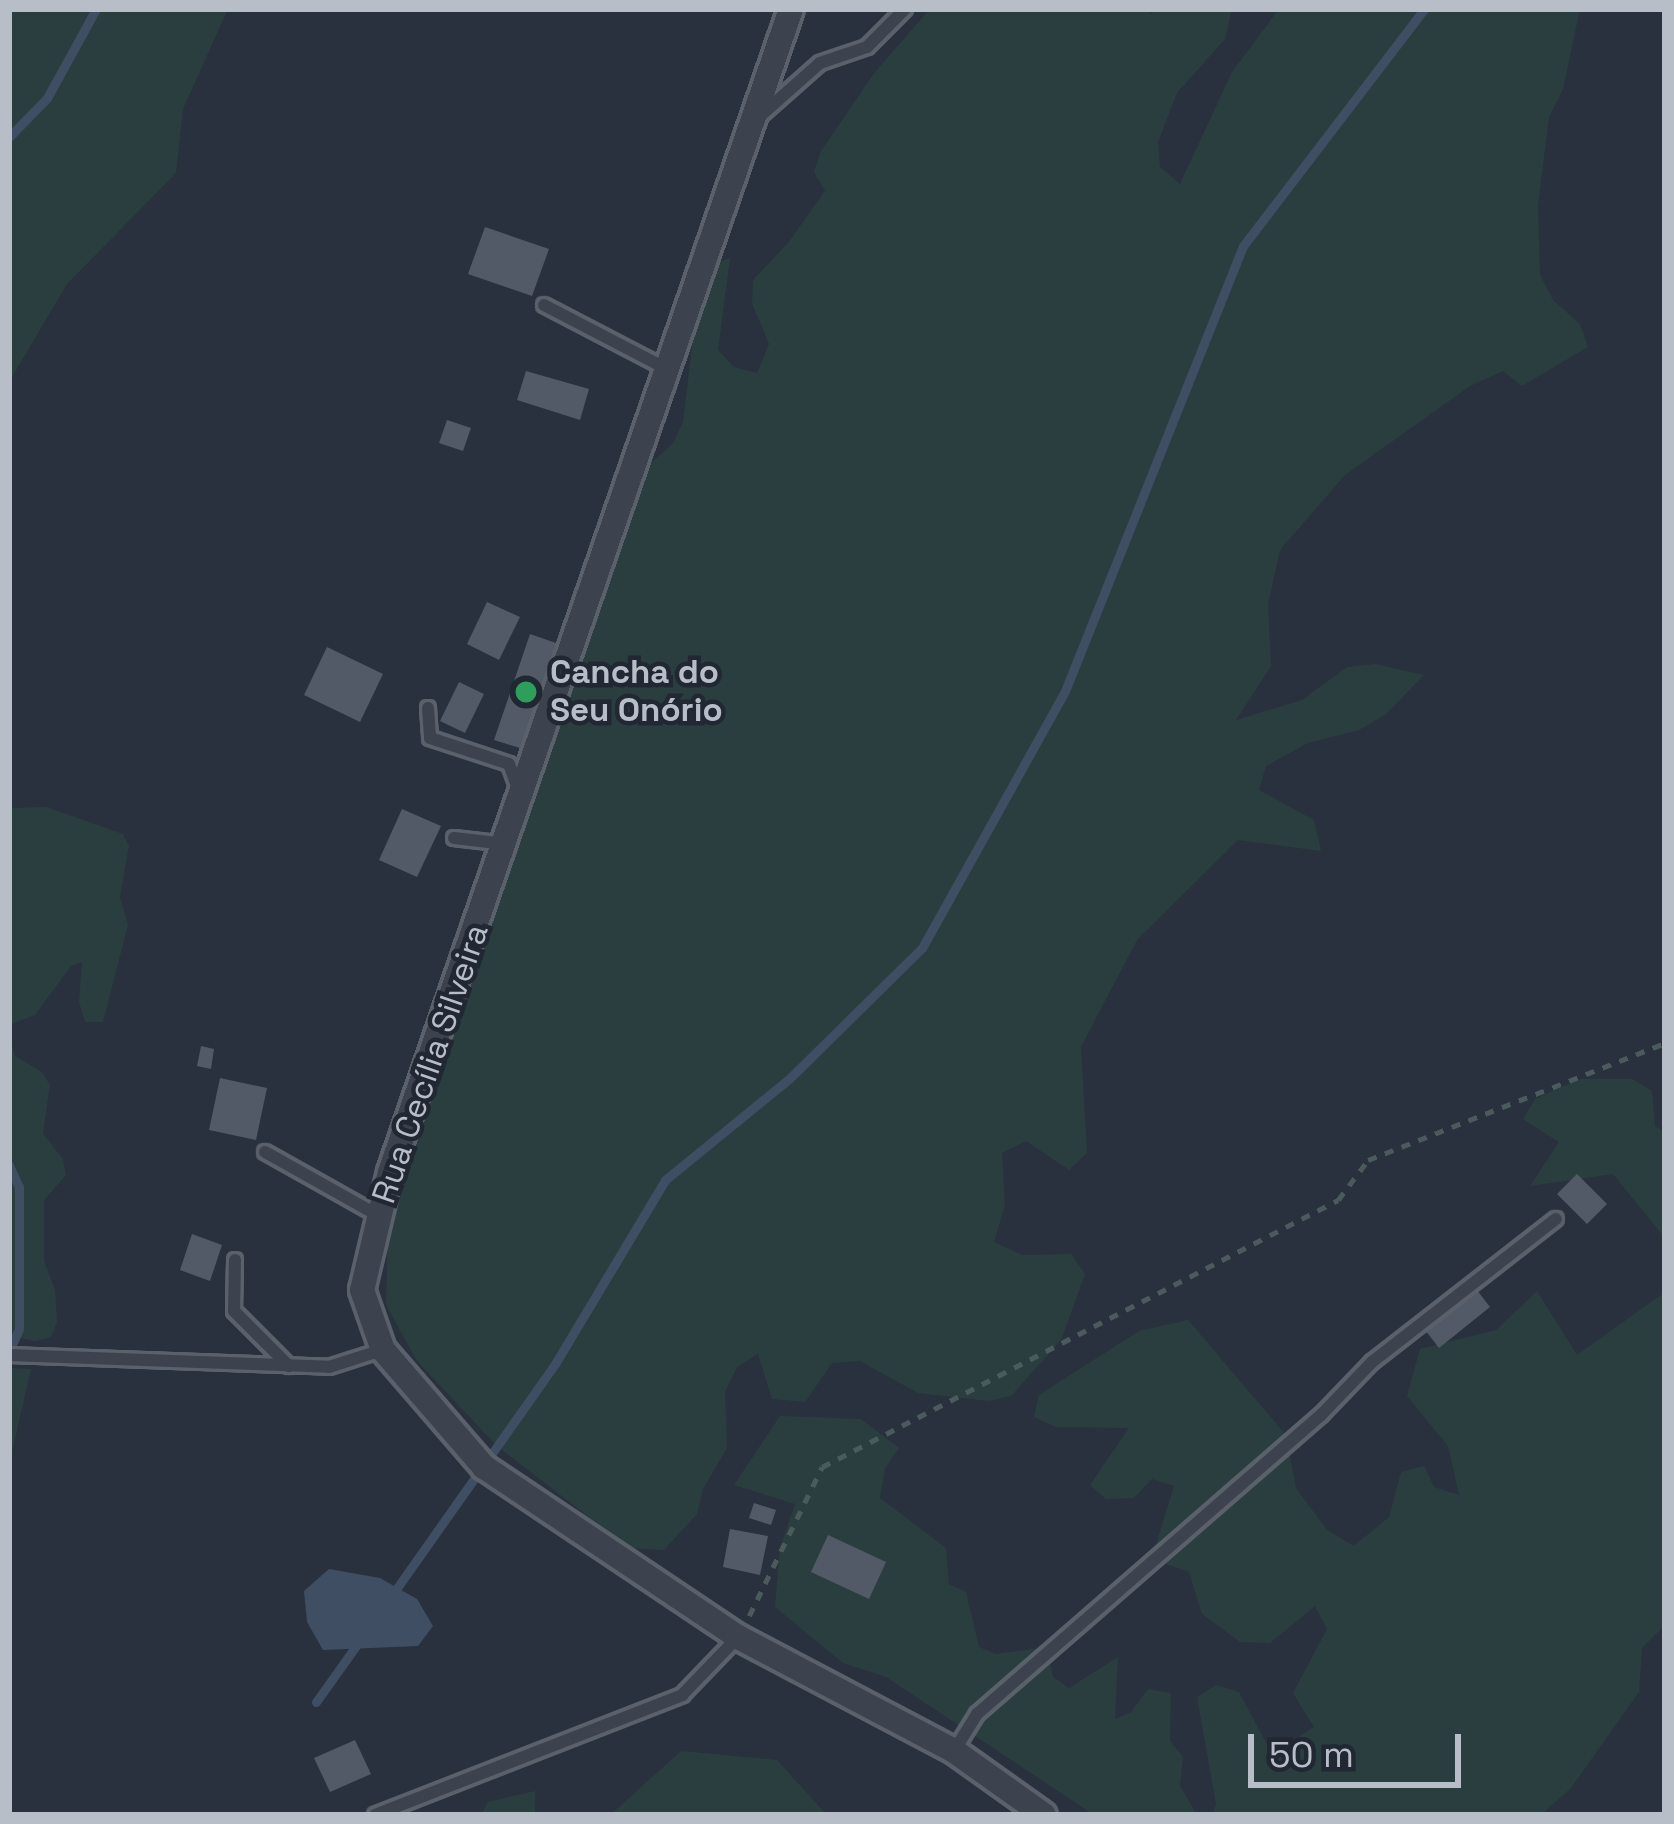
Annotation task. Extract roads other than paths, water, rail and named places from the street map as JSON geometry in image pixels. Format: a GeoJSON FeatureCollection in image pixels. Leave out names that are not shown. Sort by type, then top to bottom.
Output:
{"type":"FeatureCollection","features":[{"type":"Feature","properties":{"kind":"street","name":"Rua Cecília Silveira"},"geometry":{"type":"LineString","coordinates":[[790,9],[380,1216],[362,1290],[383,1350],[484,1466],[738,1637],[954,1751],[1044,1815]]}},
{"type":"Feature","properties":{"kind":"lane"},"geometry":{"type":"LineString","coordinates":[[750,122],[773,108],[820,63],[867,46],[905,9]]}},
{"type":"Feature","properties":{"kind":"lane"},"geometry":{"type":"LineString","coordinates":[[544,305],[667,369]]}},
{"type":"Feature","properties":{"kind":"lane"},"geometry":{"type":"LineString","coordinates":[[428,708],[430,738],[509,764],[522,799]]}},
{"type":"Feature","properties":{"kind":"lane"},"geometry":{"type":"LineString","coordinates":[[454,838],[507,844]]}},
{"type":"Feature","properties":{"kind":"lane"},"geometry":{"type":"LineString","coordinates":[[265,1152],[380,1216]]}},
{"type":"Feature","properties":{"kind":"lane"},"geometry":{"type":"LineString","coordinates":[[954,1751],[977,1714],[1321,1415],[1372,1362],[1556,1220]]}},
{"type":"Feature","properties":{"kind":"lane"},"geometry":{"type":"LineString","coordinates":[[235,1259],[234,1311],[289,1366]]}},
{"type":"Feature","properties":{"kind":"lane"},"geometry":{"type":"LineString","coordinates":[[9,1355],[329,1367],[383,1350]]}},
{"type":"Feature","properties":{"kind":"lane"},"geometry":{"type":"LineString","coordinates":[[375,1815],[682,1695],[738,1637]]}},
{"type":"Feature","properties":{"kind":"water"},"geometry":{"type":"Polygon","coordinates":[[[329,1569],[380,1578],[417,1599],[433,1626],[418,1646],[323,1650],[307,1622],[304,1591],[329,1569]]]}},
{"type":"Feature","properties":{"kind":"waterway"},"geometry":{"type":"LineString","coordinates":[[9,137],[47,98],[96,9]]}},
{"type":"Feature","properties":{"kind":"waterway"},"geometry":{"type":"LineString","coordinates":[[392,1595],[555,1364],[665,1180],[790,1078],[922,948],[1065,691],[1243,246],[1424,9]]}},
{"type":"Feature","properties":{"kind":"waterway"},"geometry":{"type":"LineString","coordinates":[[9,1165],[19,1187],[19,1329],[9,1351]]}},
{"type":"Feature","properties":{"kind":"waterway"},"geometry":{"type":"LineString","coordinates":[[316,1702],[358,1643]]}},
{"type":"Feature","properties":{"kind":"place","name":"Cancha do Seu Onório"},"geometry":{"type":"Point","coordinates":[526,692]}}]}
